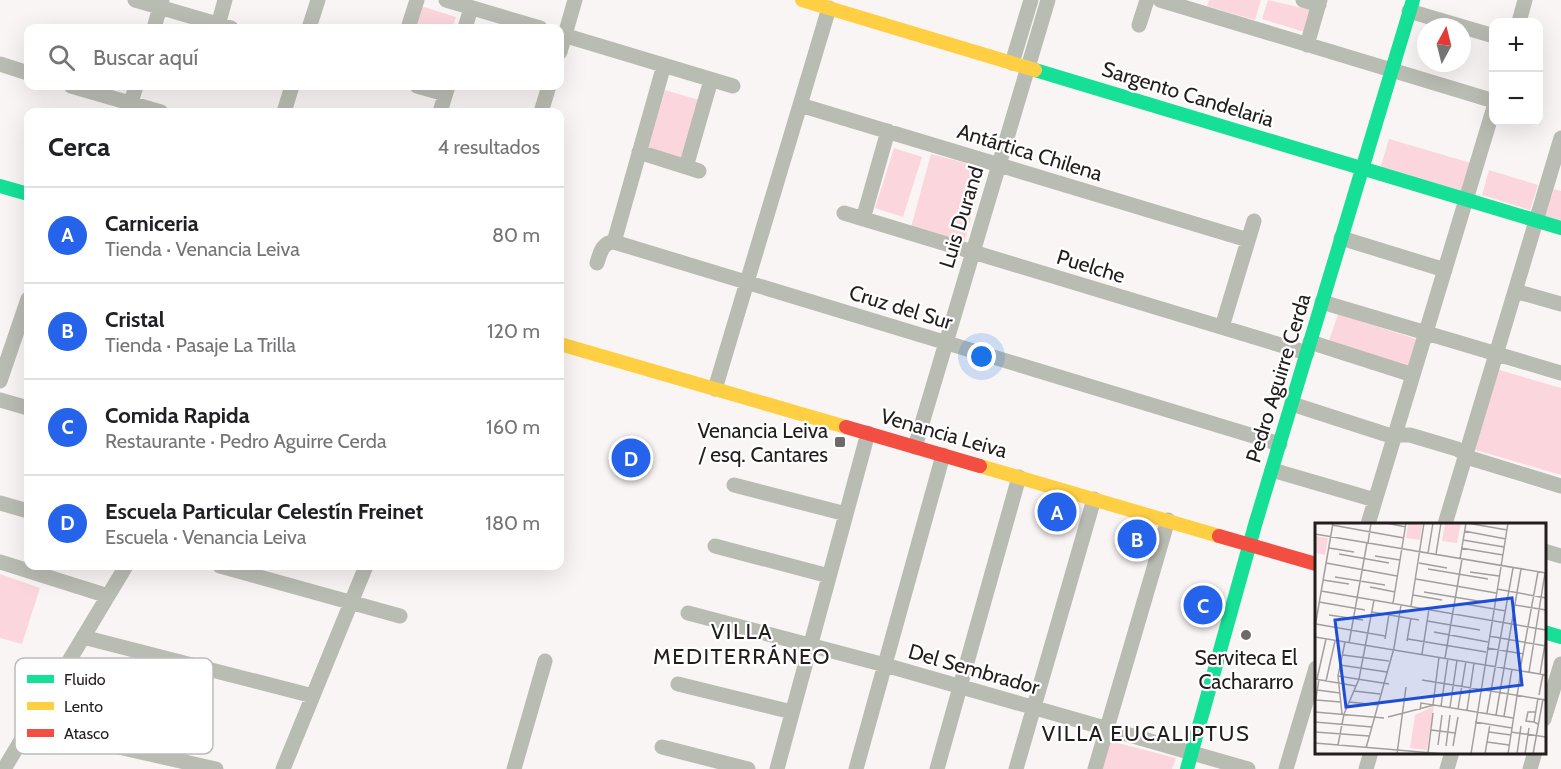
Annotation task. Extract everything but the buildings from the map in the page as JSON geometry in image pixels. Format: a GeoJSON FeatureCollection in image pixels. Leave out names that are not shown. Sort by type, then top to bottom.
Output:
{"type":"FeatureCollection","features":[{"type":"Feature","properties":{"kind":"street"},"geometry":{"type":"LineString","coordinates":[[135,0],[161,4],[216,24]]}},
{"type":"Feature","properties":{"kind":"street"},"geometry":{"type":"LineString","coordinates":[[224,24],[225,0]]}},
{"type":"Feature","properties":{"kind":"street"},"geometry":{"type":"LineString","coordinates":[[310,24],[318,0]]}},
{"type":"Feature","properties":{"kind":"street"},"geometry":{"type":"LineString","coordinates":[[409,24],[417,0]]}},
{"type":"Feature","properties":{"kind":"street"},"geometry":{"type":"LineString","coordinates":[[446,0],[526,24]]}},
{"type":"Feature","properties":{"kind":"street"},"geometry":{"type":"LineString","coordinates":[[564,29],[574,0]]}},
{"type":"Feature","properties":{"kind":"street","name":"Sargento Candelaria"},"geometry":{"type":"LineString","coordinates":[[802,0],[1561,228]]}},
{"type":"Feature","properties":{"kind":"street"},"geometry":{"type":"LineString","coordinates":[[1012,63],[1031,0]]}},
{"type":"Feature","properties":{"kind":"street","name":"Luis Durand"},"geometry":{"type":"LineString","coordinates":[[915,447],[1048,0]]}},
{"type":"Feature","properties":{"kind":"street"},"geometry":{"type":"LineString","coordinates":[[1139,25],[1147,0]]}},
{"type":"Feature","properties":{"kind":"street"},"geometry":{"type":"LineString","coordinates":[[1160,0],[1489,100]]}},
{"type":"Feature","properties":{"kind":"street"},"geometry":{"type":"LineString","coordinates":[[1303,0],[1319,2],[1307,45]]}},
{"type":"Feature","properties":{"kind":"street"},"geometry":{"type":"LineString","coordinates":[[1520,18],[1526,0]]}},
{"type":"Feature","properties":{"kind":"street"},"geometry":{"type":"LineString","coordinates":[[155,24],[161,4]]}},
{"type":"Feature","properties":{"kind":"street"},"geometry":{"type":"LineString","coordinates":[[1411,6],[1489,34]]}},
{"type":"Feature","properties":{"kind":"street","name":"Pedro Aguirre Cerda"},"geometry":{"type":"LineString","coordinates":[[1187,769],[1272,470],[1411,6]]}},
{"type":"Feature","properties":{"kind":"street"},"geometry":{"type":"LineString","coordinates":[[466,24],[471,8]]}},
{"type":"Feature","properties":{"kind":"street"},"geometry":{"type":"LineString","coordinates":[[715,389],[829,8]]}},
{"type":"Feature","properties":{"kind":"street"},"geometry":{"type":"LineString","coordinates":[[564,36],[733,86]]}},
{"type":"Feature","properties":{"kind":"street"},"geometry":{"type":"LineString","coordinates":[[0,64],[24,72]]}},
{"type":"Feature","properties":{"kind":"street"},"geometry":{"type":"LineString","coordinates":[[597,263],[602,248],[614,242],[664,65]]}},
{"type":"Feature","properties":{"kind":"street"},"geometry":{"type":"LineString","coordinates":[[639,152],[693,169],[711,80]]}},
{"type":"Feature","properties":{"kind":"street"},"geometry":{"type":"LineString","coordinates":[[82,90],[130,108],[135,90]]}},
{"type":"Feature","properties":{"kind":"street"},"geometry":{"type":"LineString","coordinates":[[285,108],[291,90]]}},
{"type":"Feature","properties":{"kind":"street"},"geometry":{"type":"LineString","coordinates":[[441,108],[447,90]]}},
{"type":"Feature","properties":{"kind":"street"},"geometry":{"type":"LineString","coordinates":[[542,108],[548,90]]}},
{"type":"Feature","properties":{"kind":"street","name":"Antártica Chilena"},"geometry":{"type":"LineString","coordinates":[[800,105],[1248,240]]}},
{"type":"Feature","properties":{"kind":"street"},"geometry":{"type":"LineString","coordinates":[[1369,523],[1489,123]]}},
{"type":"Feature","properties":{"kind":"street"},"geometry":{"type":"LineString","coordinates":[[863,219],[888,131]]}},
{"type":"Feature","properties":{"kind":"street"},"geometry":{"type":"LineString","coordinates":[[1450,523],[1466,454],[1561,138]]}},
{"type":"Feature","properties":{"kind":"street"},"geometry":{"type":"LineString","coordinates":[[0,186],[24,194]]}},
{"type":"Feature","properties":{"kind":"street","name":"Puelche"},"geometry":{"type":"LineString","coordinates":[[844,213],[1222,327],[1309,347],[1413,375]]}},
{"type":"Feature","properties":{"kind":"street"},"geometry":{"type":"LineString","coordinates":[[1222,327],[1254,221]]}},
{"type":"Feature","properties":{"kind":"street"},"geometry":{"type":"LineString","coordinates":[[1341,238],[1444,270]]}},
{"type":"Feature","properties":{"kind":"street","name":"Cruz del Sur"},"geometry":{"type":"LineString","coordinates":[[614,242],[1280,444]]}},
{"type":"Feature","properties":{"kind":"street"},"geometry":{"type":"LineString","coordinates":[[1515,291],[1561,304]]}},
{"type":"Feature","properties":{"kind":"street"},"geometry":{"type":"LineString","coordinates":[[1322,302],[1561,373]]}},
{"type":"Feature","properties":{"kind":"street"},"geometry":{"type":"LineString","coordinates":[[0,381],[24,315]]}},
{"type":"Feature","properties":{"kind":"street","name":"Venancia Leiva"},"geometry":{"type":"LineString","coordinates":[[564,345],[1315,563]]}},
{"type":"Feature","properties":{"kind":"street"},"geometry":{"type":"LineString","coordinates":[[0,400],[24,407]]}},
{"type":"Feature","properties":{"kind":"street"},"geometry":{"type":"LineString","coordinates":[[1292,404],[1388,435],[1410,435],[1561,486]]}},
{"type":"Feature","properties":{"kind":"street"},"geometry":{"type":"LineString","coordinates":[[777,769],[868,433]]}},
{"type":"Feature","properties":{"kind":"street"},"geometry":{"type":"LineString","coordinates":[[856,769],[943,455]]}},
{"type":"Feature","properties":{"kind":"street"},"geometry":{"type":"LineString","coordinates":[[1272,470],[1375,500]]}},
{"type":"Feature","properties":{"kind":"street"},"geometry":{"type":"LineString","coordinates":[[937,769],[1019,477]]}},
{"type":"Feature","properties":{"kind":"street"},"geometry":{"type":"LineString","coordinates":[[734,485],[846,514]]}},
{"type":"Feature","properties":{"kind":"street"},"geometry":{"type":"LineString","coordinates":[[1016,769],[1094,499]]}},
{"type":"Feature","properties":{"kind":"street"},"geometry":{"type":"LineString","coordinates":[[0,503],[24,510]]}},
{"type":"Feature","properties":{"kind":"street"},"geometry":{"type":"LineString","coordinates":[[1095,769],[1168,520]]}},
{"type":"Feature","properties":{"kind":"street"},"geometry":{"type":"LineString","coordinates":[[715,546],[829,576]]}},
{"type":"Feature","properties":{"kind":"street"},"geometry":{"type":"LineString","coordinates":[[1546,551],[1561,556]]}},
{"type":"Feature","properties":{"kind":"street"},"geometry":{"type":"LineString","coordinates":[[0,562],[24,570]]}},
{"type":"Feature","properties":{"kind":"street"},"geometry":{"type":"LineString","coordinates":[[25,570],[108,596]]}},
{"type":"Feature","properties":{"kind":"street"},"geometry":{"type":"LineString","coordinates":[[71,658],[124,570]]}},
{"type":"Feature","properties":{"kind":"street"},"geometry":{"type":"LineString","coordinates":[[234,570],[400,616]]}},
{"type":"Feature","properties":{"kind":"street"},"geometry":{"type":"LineString","coordinates":[[284,769],[364,570]]}},
{"type":"Feature","properties":{"kind":"street","name":"Del Sembrador"},"geometry":{"type":"LineString","coordinates":[[688,613],[1034,707],[1248,769]]}},
{"type":"Feature","properties":{"kind":"street"},"geometry":{"type":"LineString","coordinates":[[1546,632],[1561,635]]}},
{"type":"Feature","properties":{"kind":"street"},"geometry":{"type":"LineString","coordinates":[[83,637],[165,658]]}},
{"type":"Feature","properties":{"kind":"street"},"geometry":{"type":"LineString","coordinates":[[514,769],[545,661]]}},
{"type":"Feature","properties":{"kind":"street"},"geometry":{"type":"LineString","coordinates":[[1546,716],[1561,664]]}},
{"type":"Feature","properties":{"kind":"street"},"geometry":{"type":"LineString","coordinates":[[213,670],[313,696]]}},
{"type":"Feature","properties":{"kind":"street"},"geometry":{"type":"LineString","coordinates":[[1286,769],[1315,675]]}},
{"type":"Feature","properties":{"kind":"street"},"geometry":{"type":"LineString","coordinates":[[678,684],[792,712]]}},
{"type":"Feature","properties":{"kind":"street"},"geometry":{"type":"LineString","coordinates":[[662,747],[748,769]]}},
{"type":"Feature","properties":{"kind":"street"},"geometry":{"type":"LineString","coordinates":[[4,769],[15,751]]}},
{"type":"Feature","properties":{"kind":"street"},"geometry":{"type":"LineString","coordinates":[[150,754],[216,769]]}},
{"type":"Feature","properties":{"kind":"street"},"geometry":{"type":"LineString","coordinates":[[1366,769],[1371,754]]}},
{"type":"Feature","properties":{"kind":"street"},"geometry":{"type":"LineString","coordinates":[[1447,769],[1452,754]]}},
{"type":"Feature","properties":{"kind":"street"},"geometry":{"type":"LineString","coordinates":[[1530,769],[1534,754]]}},
{"type":"Feature","properties":{"kind":"shaded area"},"geometry":{"type":"Polygon","coordinates":[[[1209,0],[1261,0],[1255,20],[1207,6],[1209,0]]]}},
{"type":"Feature","properties":{"kind":"shaded area"},"geometry":{"type":"Polygon","coordinates":[[[1268,0],[1315,11],[1308,33],[1262,19],[1268,0]]]}},
{"type":"Feature","properties":{"kind":"shaded area"},"geometry":{"type":"Polygon","coordinates":[[[421,6],[456,17],[453,24],[414,24],[421,6]]]}},
{"type":"Feature","properties":{"kind":"shaded area"},"geometry":{"type":"Polygon","coordinates":[[[665,90],[699,100],[681,159],[647,149],[665,90]]]}},
{"type":"Feature","properties":{"kind":"shaded area"},"geometry":{"type":"Polygon","coordinates":[[[1389,139],[1471,163],[1462,193],[1380,169],[1389,139]]]}},
{"type":"Feature","properties":{"kind":"shaded area"},"geometry":{"type":"Polygon","coordinates":[[[894,148],[922,157],[903,217],[875,208],[894,148]]]}},
{"type":"Feature","properties":{"kind":"shaded area"},"geometry":{"type":"Polygon","coordinates":[[[931,154],[984,168],[965,241],[911,227],[931,154]]]}},
{"type":"Feature","properties":{"kind":"shaded area"},"geometry":{"type":"Polygon","coordinates":[[[1489,170],[1538,185],[1530,210],[1482,195],[1489,170]]]}},
{"type":"Feature","properties":{"kind":"shaded area"},"geometry":{"type":"Polygon","coordinates":[[[1554,189],[1561,191],[1561,221],[1545,216],[1554,189]]]}},
{"type":"Feature","properties":{"kind":"shaded area"},"geometry":{"type":"Polygon","coordinates":[[[1338,314],[1419,340],[1410,370],[1328,344],[1338,314]]]}},
{"type":"Feature","properties":{"kind":"shaded area"},"geometry":{"type":"Polygon","coordinates":[[[1496,369],[1561,388],[1561,475],[1472,449],[1496,369]]]}},
{"type":"Feature","properties":{"kind":"shaded area"},"geometry":{"type":"Polygon","coordinates":[[[0,574],[40,588],[22,644],[0,638],[0,574]]]}},
{"type":"Feature","properties":{"kind":"shaded area"},"geometry":{"type":"Polygon","coordinates":[[[1110,741],[1176,758],[1172,769],[1102,769],[1110,741]]]}},
{"type":"Feature","properties":{"kind":"traffic: fast"},"geometry":{"type":"LineString","coordinates":[[1187,769],[1255,525],[1413,0]]}},
{"type":"Feature","properties":{"kind":"traffic: fast"},"geometry":{"type":"LineString","coordinates":[[1035,70],[1561,228]]}},
{"type":"Feature","properties":{"kind":"traffic: fast"},"geometry":{"type":"LineString","coordinates":[[0,186],[24,193]]}},
{"type":"Feature","properties":{"kind":"traffic: fast"},"geometry":{"type":"LineString","coordinates":[[1546,633],[1561,637]]}},
{"type":"Feature","properties":{"kind":"traffic: slow"},"geometry":{"type":"LineString","coordinates":[[802,0],[1035,70]]}},
{"type":"Feature","properties":{"kind":"traffic: slow"},"geometry":{"type":"LineString","coordinates":[[564,345],[846,427]]}},
{"type":"Feature","properties":{"kind":"traffic: slow"},"geometry":{"type":"LineString","coordinates":[[980,466],[1219,536]]}},
{"type":"Feature","properties":{"kind":"traffic: jam"},"geometry":{"type":"LineString","coordinates":[[846,427],[980,466]]}},
{"type":"Feature","properties":{"kind":"traffic: jam"},"geometry":{"type":"LineString","coordinates":[[1219,536],[1315,564]]}},
{"type":"Feature","properties":{"kind":"place","name":"Venancia Leiva / esq. Cantares"},"geometry":{"type":"Point","coordinates":[840,442]}},
{"type":"Feature","properties":{"kind":"place","name":"Escuela Particular Celestín Freinet"},"geometry":{"type":"Point","coordinates":[631,458]}},
{"type":"Feature","properties":{"kind":"place","name":"Carniceria"},"geometry":{"type":"Point","coordinates":[1057,512]}},
{"type":"Feature","properties":{"kind":"place","name":"Cristal"},"geometry":{"type":"Point","coordinates":[1137,539]}},
{"type":"Feature","properties":{"kind":"place","name":"Comida Rapida"},"geometry":{"type":"Point","coordinates":[1203,605]}},
{"type":"Feature","properties":{"kind":"place","name":"Serviteca El Cachararro"},"geometry":{"type":"Point","coordinates":[1246,635]}},
{"type":"Feature","properties":{"kind":"district","name":"VILLA MEDITERRÁNEO"},"geometry":{"type":"Point","coordinates":[742,644]}},
{"type":"Feature","properties":{"kind":"district","name":"VILLA EUCALIPTUS"},"geometry":{"type":"Point","coordinates":[1146,733]}}]}
